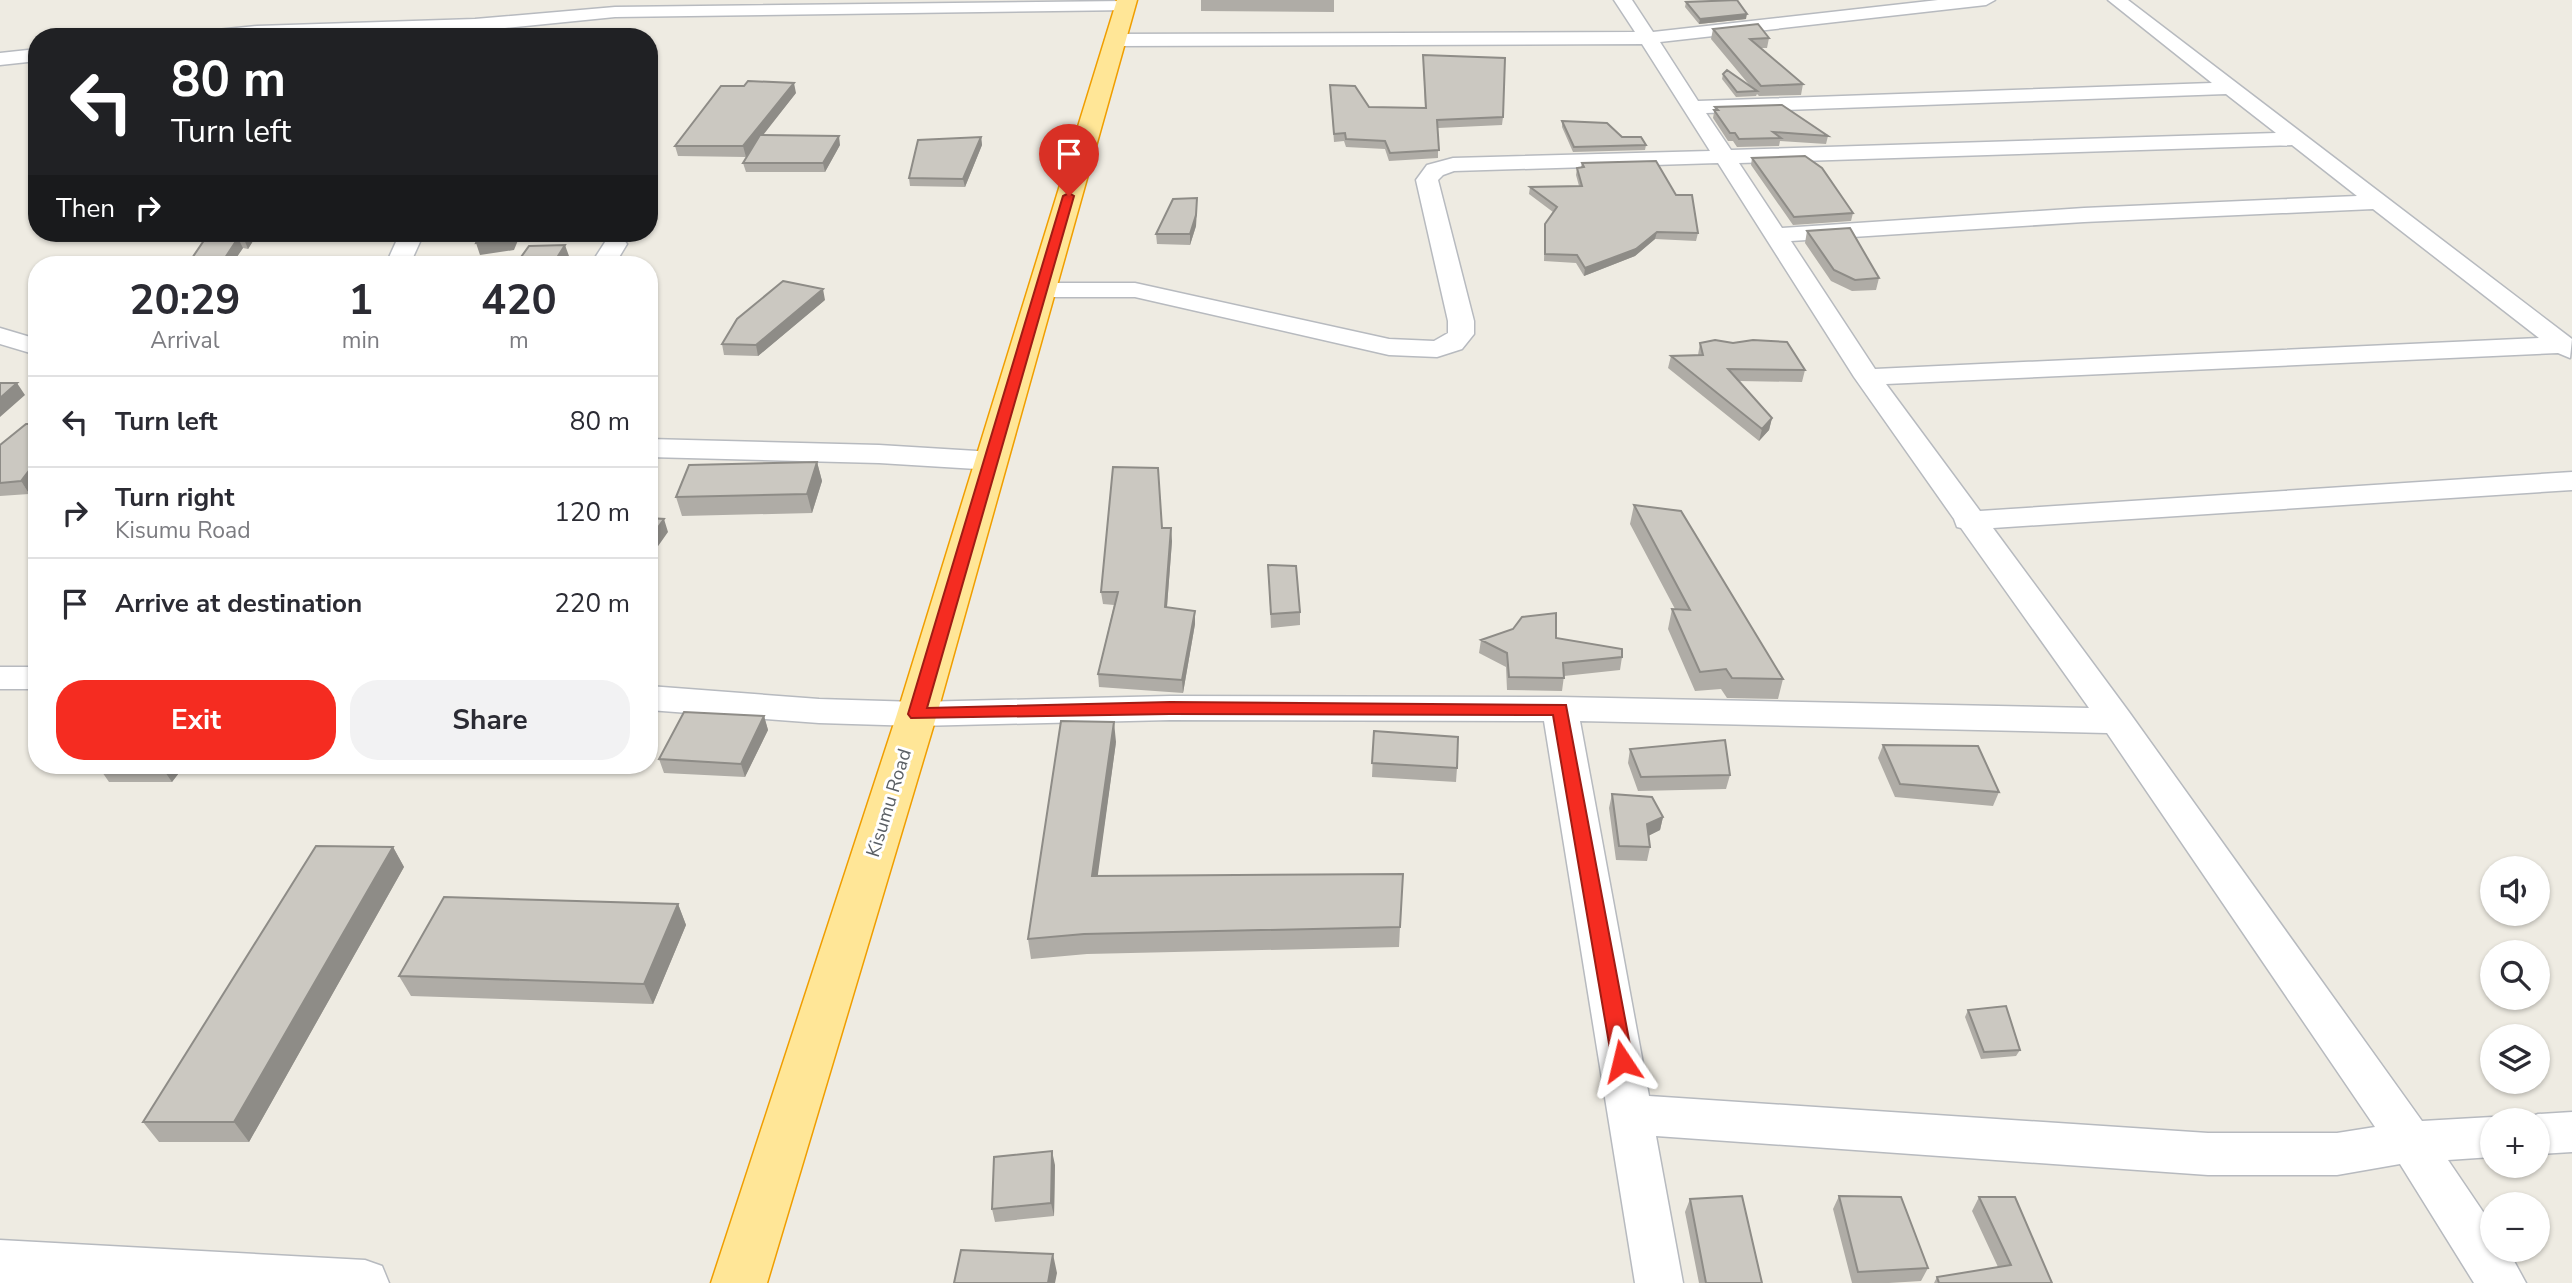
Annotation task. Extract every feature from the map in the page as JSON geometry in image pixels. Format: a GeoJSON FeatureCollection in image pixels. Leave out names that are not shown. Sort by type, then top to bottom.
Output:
{"type":"FeatureCollection","features":[{"type":"Feature","properties":{"kind":"highway","name":"Kisumu Road"},"geometry":{"type":"LineString","coordinates":[[739,1283],[917,714],[1122,15]]}},
{"type":"Feature","properties":{"kind":"street"},"geometry":{"type":"LineString","coordinates":[[1623,0],[1867,377],[1968,521],[2117,721],[2411,1142],[2501,1283]]}},
{"type":"Feature","properties":{"kind":"street"},"geometry":{"type":"LineString","coordinates":[[382,28],[475,25],[615,12],[1122,15],[1649,38],[1986,0]]}},
{"type":"Feature","properties":{"kind":"street"},"geometry":{"type":"LineString","coordinates":[[2117,0],[2568,348]]}},
{"type":"Feature","properties":{"kind":"street"},"geometry":{"type":"LineString","coordinates":[[0,59],[28,56]]}},
{"type":"Feature","properties":{"kind":"street"},"geometry":{"type":"LineString","coordinates":[[1693,107],[2229,88]]}},
{"type":"Feature","properties":{"kind":"street"},"geometry":{"type":"LineString","coordinates":[[1040,290],[1135,290],[1390,347],[1437,349],[1453,343],[1461,334],[1427,180],[1435,170],[1453,165],[2296,139]]}},
{"type":"Feature","properties":{"kind":"street"},"geometry":{"type":"LineString","coordinates":[[1776,235],[2084,215],[2378,202]]}},
{"type":"Feature","properties":{"kind":"street"},"geometry":{"type":"LineString","coordinates":[[0,336],[28,344]]}},
{"type":"Feature","properties":{"kind":"street"},"geometry":{"type":"LineString","coordinates":[[1867,377],[2568,348]]}},
{"type":"Feature","properties":{"kind":"street"},"geometry":{"type":"LineString","coordinates":[[658,448],[879,454],[993,461]]}},
{"type":"Feature","properties":{"kind":"street"},"geometry":{"type":"LineString","coordinates":[[1968,521],[2572,481]]}},
{"type":"Feature","properties":{"kind":"street"},"geometry":{"type":"LineString","coordinates":[[0,678],[28,678]]}},
{"type":"Feature","properties":{"kind":"street"},"geometry":{"type":"LineString","coordinates":[[658,699],[819,711],[917,714],[1170,708],[1560,709],[2117,721]]}},
{"type":"Feature","properties":{"kind":"street"},"geometry":{"type":"LineString","coordinates":[[1560,709],[1659,1283]]}},
{"type":"Feature","properties":{"kind":"street"},"geometry":{"type":"LineString","coordinates":[[1632,1115],[2208,1154],[2337,1154],[2411,1142],[2480,1138]]}},
{"type":"Feature","properties":{"kind":"street"},"geometry":{"type":"LineString","coordinates":[[2550,1134],[2572,1132]]}},
{"type":"Feature","properties":{"kind":"street"},"geometry":{"type":"LineString","coordinates":[[0,1263],[365,1283]]}},
{"type":"Feature","properties":{"kind":"building"},"geometry":{"type":"Polygon","coordinates":[[[1737,0],[1747,14],[1700,19],[1686,2],[1737,0]]]}},
{"type":"Feature","properties":{"kind":"building"},"geometry":{"type":"Polygon","coordinates":[[[1758,24],[1769,38],[1750,39],[1803,84],[1761,86],[1713,29],[1758,24]]]}},
{"type":"Feature","properties":{"kind":"building"},"geometry":{"type":"Polygon","coordinates":[[[1423,55],[1505,58],[1503,117],[1437,120],[1439,150],[1390,153],[1385,141],[1346,139],[1345,133],[1334,134],[1330,85],[1355,86],[1369,107],[1426,108],[1423,55]]]}},
{"type":"Feature","properties":{"kind":"building"},"geometry":{"type":"Polygon","coordinates":[[[1727,70],[1757,91],[1737,92],[1723,74],[1727,70]]]}},
{"type":"Feature","properties":{"kind":"building"},"geometry":{"type":"Polygon","coordinates":[[[748,81],[794,83],[743,146],[675,146],[721,86],[744,86],[748,81]]]}},
{"type":"Feature","properties":{"kind":"building"},"geometry":{"type":"Polygon","coordinates":[[[1782,105],[1828,136],[1773,132],[1781,138],[1739,139],[1735,133],[1730,133],[1714,110],[1718,110],[1715,107],[1782,105]]]}},
{"type":"Feature","properties":{"kind":"building"},"geometry":{"type":"Polygon","coordinates":[[[1562,121],[1607,123],[1622,137],[1641,137],[1646,145],[1574,147],[1562,121]]]}},
{"type":"Feature","properties":{"kind":"building"},"geometry":{"type":"Polygon","coordinates":[[[760,135],[839,136],[823,163],[743,163],[760,135]]]}},
{"type":"Feature","properties":{"kind":"building"},"geometry":{"type":"Polygon","coordinates":[[[981,137],[963,179],[909,178],[918,140],[981,137]]]}},
{"type":"Feature","properties":{"kind":"building"},"geometry":{"type":"Polygon","coordinates":[[[1805,156],[1822,168],[1853,213],[1794,217],[1752,158],[1805,156]]]}},
{"type":"Feature","properties":{"kind":"building"},"geometry":{"type":"Polygon","coordinates":[[[1656,161],[1676,195],[1692,195],[1698,233],[1657,232],[1636,249],[1585,268],[1577,255],[1545,254],[1545,224],[1557,207],[1530,187],[1582,186],[1577,168],[1584,167],[1582,163],[1656,161]]]}},
{"type":"Feature","properties":{"kind":"building"},"geometry":{"type":"Polygon","coordinates":[[[1197,198],[1196,215],[1190,234],[1156,234],[1173,199],[1197,198]]]}},
{"type":"Feature","properties":{"kind":"building"},"geometry":{"type":"Polygon","coordinates":[[[1850,228],[1879,278],[1855,280],[1834,270],[1807,231],[1850,228]]]}},
{"type":"Feature","properties":{"kind":"building"},"geometry":{"type":"Polygon","coordinates":[[[203,242],[235,242],[226,256],[193,256],[203,242]]]}},
{"type":"Feature","properties":{"kind":"building"},"geometry":{"type":"Polygon","coordinates":[[[565,245],[558,256],[522,256],[529,246],[565,245]]]}},
{"type":"Feature","properties":{"kind":"building"},"geometry":{"type":"Polygon","coordinates":[[[783,281],[823,289],[756,345],[722,344],[737,319],[783,281]]]}},
{"type":"Feature","properties":{"kind":"building"},"geometry":{"type":"Polygon","coordinates":[[[1715,340],[1733,343],[1753,340],[1787,342],[1805,370],[1728,369],[1772,418],[1762,429],[1671,356],[1703,355],[1700,343],[1715,340]]]}},
{"type":"Feature","properties":{"kind":"building"},"geometry":{"type":"Polygon","coordinates":[[[0,383],[17,383],[0,398],[0,383]]]}},
{"type":"Feature","properties":{"kind":"building"},"geometry":{"type":"Polygon","coordinates":[[[28,424],[28,472],[21,481],[0,483],[0,445],[28,424]]]}},
{"type":"Feature","properties":{"kind":"building"},"geometry":{"type":"Polygon","coordinates":[[[817,462],[807,494],[676,497],[689,465],[817,462]]]}},
{"type":"Feature","properties":{"kind":"building"},"geometry":{"type":"Polygon","coordinates":[[[1113,467],[1158,468],[1162,528],[1171,528],[1165,607],[1195,611],[1182,680],[1098,674],[1118,592],[1101,592],[1113,467]]]}},
{"type":"Feature","properties":{"kind":"building"},"geometry":{"type":"Polygon","coordinates":[[[1634,505],[1681,511],[1783,679],[1732,678],[1726,669],[1700,672],[1672,609],[1690,610],[1634,505]]]}},
{"type":"Feature","properties":{"kind":"building"},"geometry":{"type":"Polygon","coordinates":[[[1268,565],[1296,566],[1300,612],[1271,614],[1268,565]]]}},
{"type":"Feature","properties":{"kind":"building"},"geometry":{"type":"Polygon","coordinates":[[[1556,613],[1556,638],[1622,649],[1622,657],[1563,663],[1564,678],[1509,677],[1507,653],[1481,640],[1513,629],[1522,617],[1556,613]]]}},
{"type":"Feature","properties":{"kind":"building"},"geometry":{"type":"Polygon","coordinates":[[[684,712],[764,716],[741,764],[659,759],[684,712]]]}},
{"type":"Feature","properties":{"kind":"building"},"geometry":{"type":"Polygon","coordinates":[[[1061,721],[1114,722],[1092,876],[1403,874],[1400,927],[1084,934],[1028,939],[1061,721]]]}},
{"type":"Feature","properties":{"kind":"building"},"geometry":{"type":"Polygon","coordinates":[[[1374,731],[1458,737],[1457,768],[1372,763],[1374,731]]]}},
{"type":"Feature","properties":{"kind":"building"},"geometry":{"type":"Polygon","coordinates":[[[1725,740],[1730,775],[1641,777],[1630,749],[1725,740]]]}},
{"type":"Feature","properties":{"kind":"building"},"geometry":{"type":"Polygon","coordinates":[[[1883,745],[1978,746],[1999,792],[1900,784],[1883,745]]]}},
{"type":"Feature","properties":{"kind":"building"},"geometry":{"type":"Polygon","coordinates":[[[1612,794],[1652,797],[1663,817],[1647,824],[1650,847],[1619,846],[1612,794]]]}},
{"type":"Feature","properties":{"kind":"building"},"geometry":{"type":"Polygon","coordinates":[[[316,846],[393,847],[234,1122],[143,1122],[316,846]]]}},
{"type":"Feature","properties":{"kind":"building"},"geometry":{"type":"Polygon","coordinates":[[[444,897],[678,904],[644,984],[399,976],[444,897]]]}},
{"type":"Feature","properties":{"kind":"building"},"geometry":{"type":"Polygon","coordinates":[[[2006,1006],[2020,1050],[1984,1052],[1968,1010],[2006,1006]]]}},
{"type":"Feature","properties":{"kind":"building"},"geometry":{"type":"Polygon","coordinates":[[[1052,1151],[1051,1203],[992,1209],[994,1157],[1052,1151]]]}},
{"type":"Feature","properties":{"kind":"building"},"geometry":{"type":"Polygon","coordinates":[[[1742,1196],[1762,1283],[1706,1283],[1690,1199],[1742,1196]]]}},
{"type":"Feature","properties":{"kind":"building"},"geometry":{"type":"Polygon","coordinates":[[[1839,1196],[1901,1197],[1928,1268],[1858,1272],[1839,1196]]]}},
{"type":"Feature","properties":{"kind":"building"},"geometry":{"type":"Polygon","coordinates":[[[1979,1197],[2015,1197],[2052,1283],[1939,1283],[1937,1277],[2011,1265],[1979,1197]]]}},
{"type":"Feature","properties":{"kind":"building"},"geometry":{"type":"Polygon","coordinates":[[[961,1250],[1053,1254],[1048,1283],[954,1283],[961,1250]]]}},
{"type":"Feature","properties":{"kind":"route"},"geometry":{"type":"LineString","coordinates":[[1069,196],[917,714],[1170,708],[1560,709],[1622,1061]]}}]}
